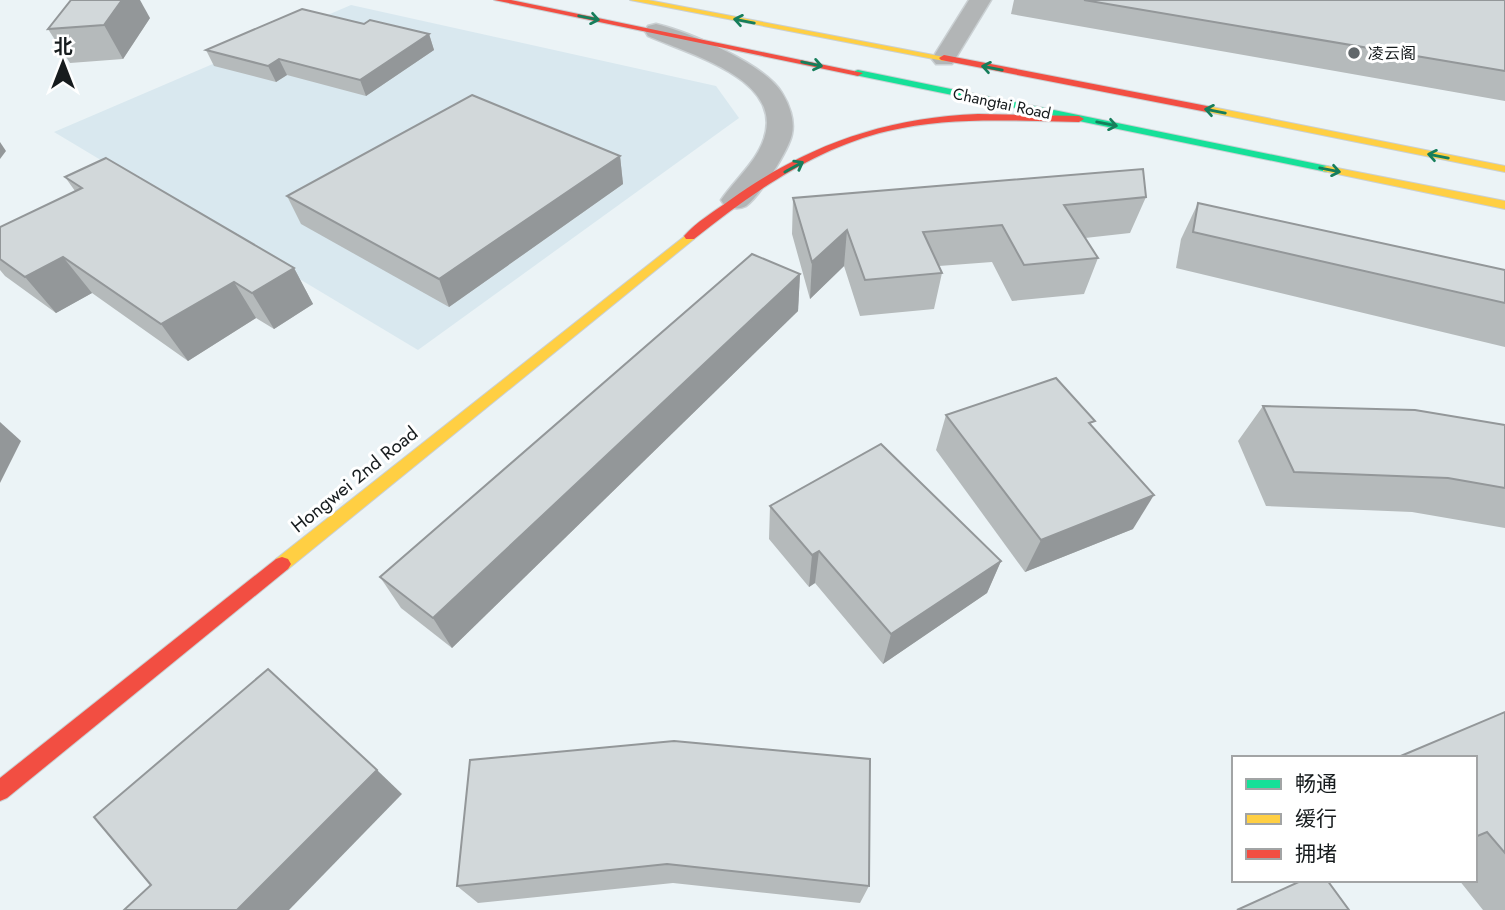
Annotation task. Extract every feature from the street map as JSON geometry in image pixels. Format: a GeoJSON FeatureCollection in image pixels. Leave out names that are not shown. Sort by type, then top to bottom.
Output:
{"type":"FeatureCollection","features":[{"type":"Feature","properties":{"kind":"main road","name":"Changtai Road"},"geometry":{"type":"LineString","coordinates":[[498,0],[1505,205]]}},
{"type":"Feature","properties":{"kind":"main road","name":"Changtai Road"},"geometry":{"type":"LineString","coordinates":[[634,0],[1505,169]]}},
{"type":"Feature","properties":{"kind":"main road","name":"Hongwei 2nd Road"},"geometry":{"type":"LineString","coordinates":[[0,791],[735,200],[826,149],[866,133],[904,124],[946,118],[1079,119]]}},
{"type":"Feature","properties":{"kind":"street"},"geometry":{"type":"LineString","coordinates":[[944,59],[980,0]]}},
{"type":"Feature","properties":{"kind":"street"},"geometry":{"type":"LineString","coordinates":[[656,31],[741,70],[764,84],[775,102],[780,131],[769,156],[735,200]]}},
{"type":"Feature","properties":{"kind":"shaded area"},"geometry":{"type":"Polygon","coordinates":[[[351,5],[716,86],[739,118],[418,350],[54,132],[351,5]]]}},
{"type":"Feature","properties":{"kind":"building"},"geometry":{"type":"Polygon","coordinates":[[[71,0],[122,0],[104,25],[48,29],[71,0]]]}},
{"type":"Feature","properties":{"kind":"building"},"geometry":{"type":"Polygon","coordinates":[[[1084,0],[1505,0],[1505,71],[1084,0]]]}},
{"type":"Feature","properties":{"kind":"building"},"geometry":{"type":"Polygon","coordinates":[[[302,9],[364,24],[370,20],[429,34],[360,80],[279,59],[268,66],[206,50],[302,9]]]}},
{"type":"Feature","properties":{"kind":"building"},"geometry":{"type":"Polygon","coordinates":[[[472,95],[620,156],[439,279],[287,196],[472,95]]]}},
{"type":"Feature","properties":{"kind":"building"},"geometry":{"type":"Polygon","coordinates":[[[106,158],[294,268],[252,293],[234,282],[161,324],[63,257],[25,277],[0,259],[0,227],[82,188],[65,177],[106,158]]]}},
{"type":"Feature","properties":{"kind":"building"},"geometry":{"type":"Polygon","coordinates":[[[1143,169],[1146,197],[1064,205],[1098,258],[1024,265],[1002,225],[923,232],[942,273],[865,280],[847,230],[812,262],[793,198],[1143,169]]]}},
{"type":"Feature","properties":{"kind":"building"},"geometry":{"type":"Polygon","coordinates":[[[1198,203],[1505,270],[1505,303],[1193,232],[1198,203]]]}},
{"type":"Feature","properties":{"kind":"building"},"geometry":{"type":"Polygon","coordinates":[[[752,254],[800,274],[433,618],[380,577],[752,254]]]}},
{"type":"Feature","properties":{"kind":"building"},"geometry":{"type":"Polygon","coordinates":[[[1056,378],[1095,421],[1089,423],[1154,495],[1041,540],[946,415],[1056,378]]]}},
{"type":"Feature","properties":{"kind":"building"},"geometry":{"type":"Polygon","coordinates":[[[1263,406],[1415,410],[1505,425],[1505,488],[1448,478],[1294,472],[1263,406]]]}},
{"type":"Feature","properties":{"kind":"building"},"geometry":{"type":"Polygon","coordinates":[[[881,444],[1001,561],[891,634],[819,551],[812,555],[770,506],[881,444]]]}},
{"type":"Feature","properties":{"kind":"building"},"geometry":{"type":"Polygon","coordinates":[[[268,669],[377,770],[237,910],[124,910],[151,885],[94,817],[268,669]]]}},
{"type":"Feature","properties":{"kind":"building"},"geometry":{"type":"Polygon","coordinates":[[[1505,712],[1505,853],[1487,832],[1477,836],[1477,756],[1401,756],[1505,712]]]}},
{"type":"Feature","properties":{"kind":"building"},"geometry":{"type":"Polygon","coordinates":[[[674,741],[870,759],[869,886],[667,864],[457,886],[470,760],[674,741]]]}},
{"type":"Feature","properties":{"kind":"building"},"geometry":{"type":"Polygon","coordinates":[[[1299,882],[1328,882],[1349,910],[1237,910],[1299,882]]]}},
{"type":"Feature","properties":{"kind":"traffic: fast"},"geometry":{"type":"LineString","coordinates":[[858,73],[1327,169]]}},
{"type":"Feature","properties":{"kind":"traffic: slow"},"geometry":{"type":"LineString","coordinates":[[634,0],[944,58]]}},
{"type":"Feature","properties":{"kind":"traffic: slow"},"geometry":{"type":"LineString","coordinates":[[1207,109],[1505,169]]}},
{"type":"Feature","properties":{"kind":"traffic: slow"},"geometry":{"type":"LineString","coordinates":[[1327,169],[1505,205]]}},
{"type":"Feature","properties":{"kind":"traffic: slow"},"geometry":{"type":"LineString","coordinates":[[282,564],[690,236]]}},
{"type":"Feature","properties":{"kind":"traffic: jam"},"geometry":{"type":"LineString","coordinates":[[498,0],[858,73]]}},
{"type":"Feature","properties":{"kind":"traffic: jam"},"geometry":{"type":"LineString","coordinates":[[944,58],[1207,109]]}},
{"type":"Feature","properties":{"kind":"traffic: jam"},"geometry":{"type":"LineString","coordinates":[[690,236],[742,197],[797,163],[856,137],[918,122],[958,118],[1079,119]]}},
{"type":"Feature","properties":{"kind":"traffic: jam"},"geometry":{"type":"LineString","coordinates":[[0,791],[282,564]]}},
{"type":"Feature","properties":{"kind":"place","name":"凌云阁"},"geometry":{"type":"Point","coordinates":[1354,53]}}]}
